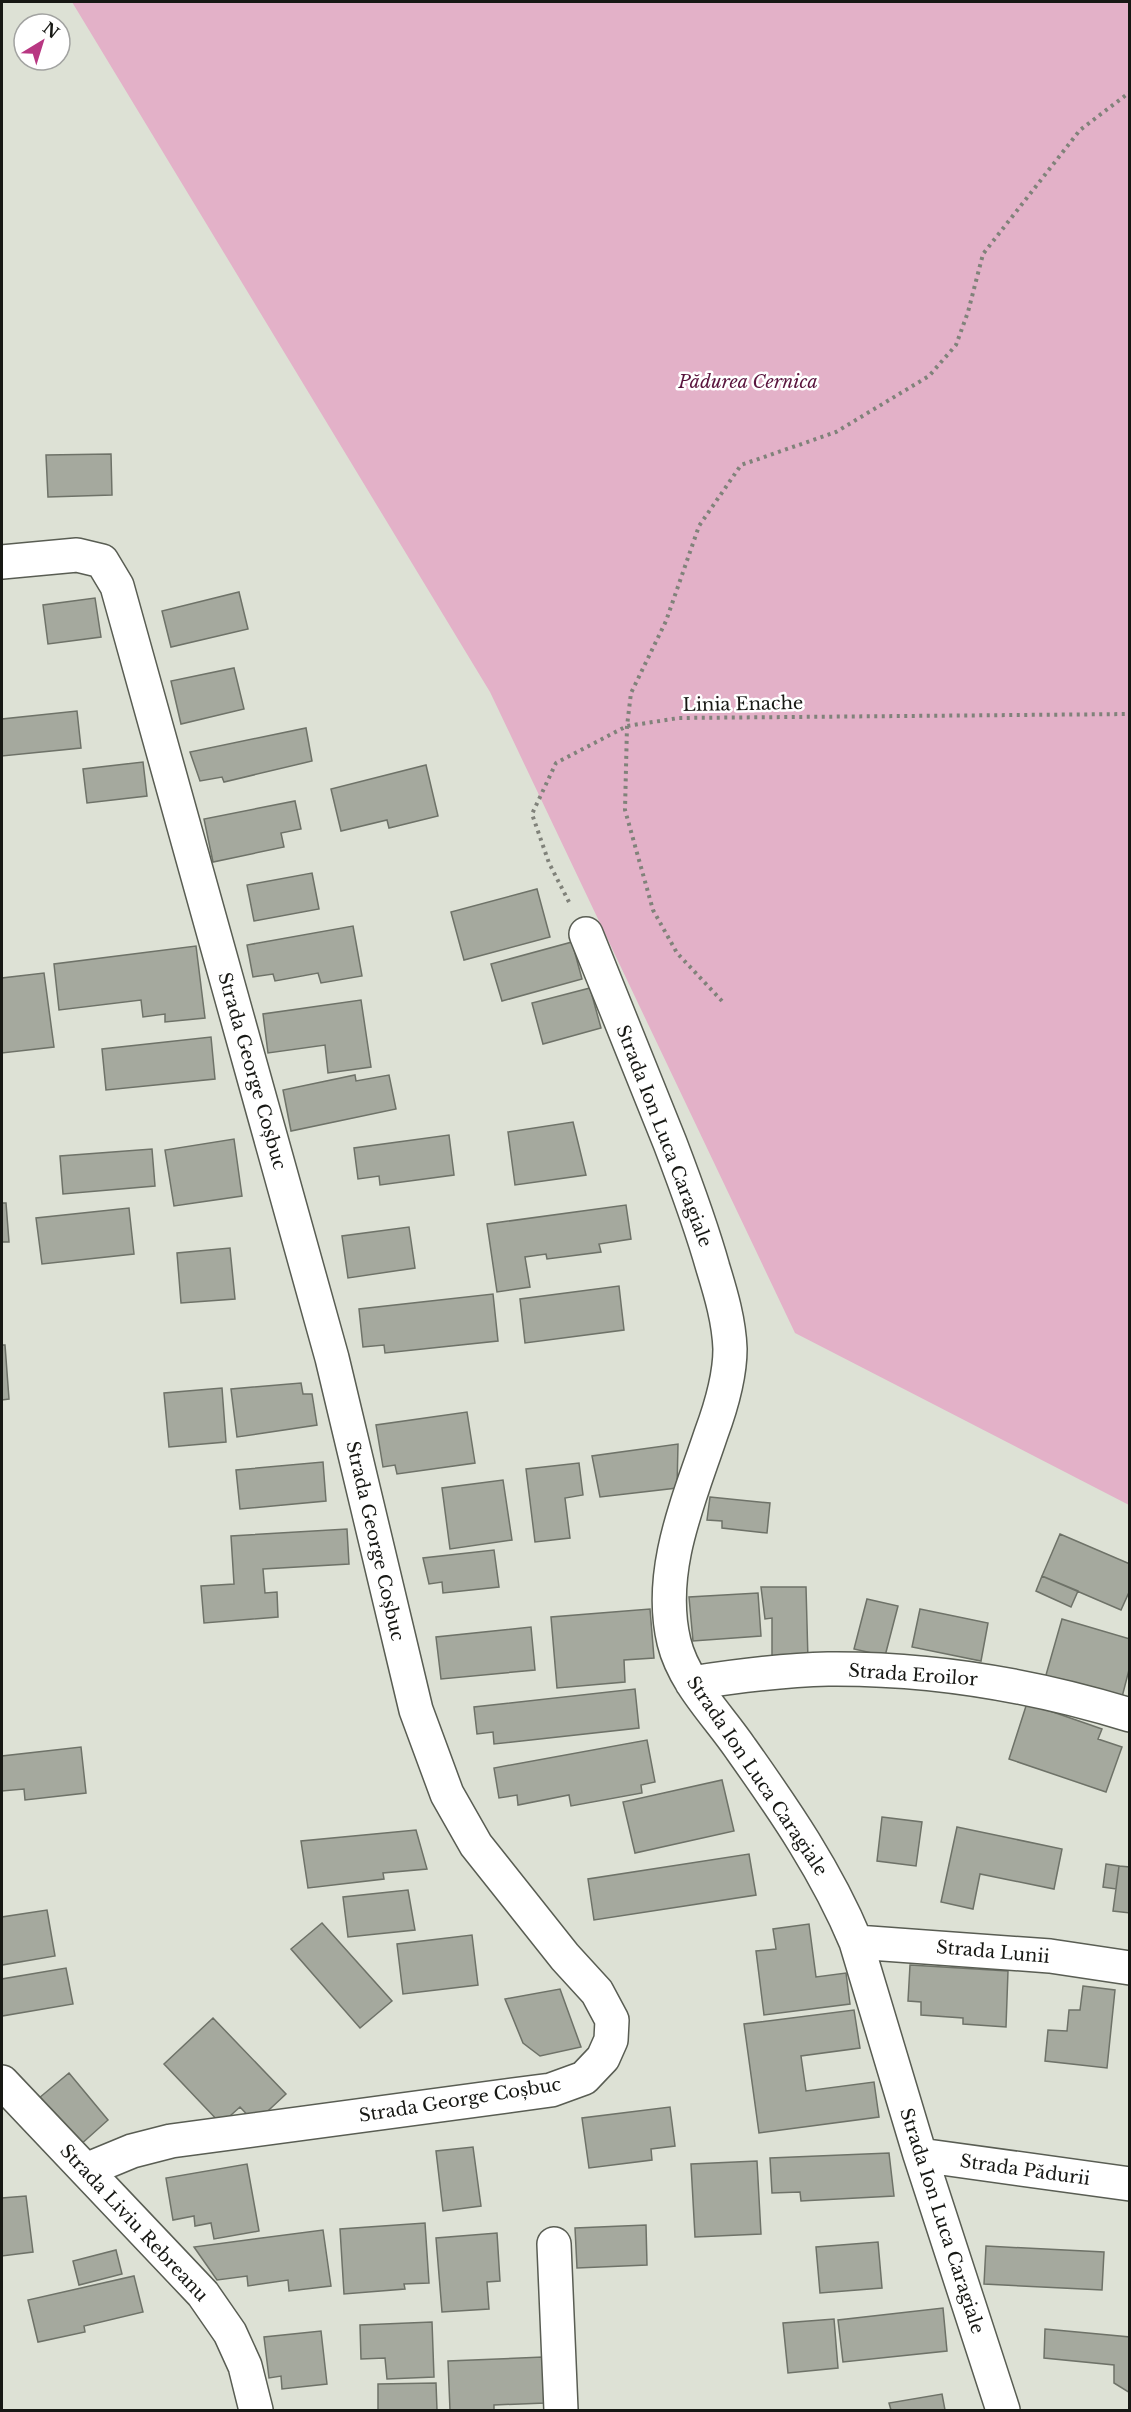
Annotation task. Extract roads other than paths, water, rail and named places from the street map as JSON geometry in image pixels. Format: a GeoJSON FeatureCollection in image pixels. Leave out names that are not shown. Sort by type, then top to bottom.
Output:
{"type":"FeatureCollection","features":[{"type":"Feature","properties":{"kind":"street","name":"Strada George Coșbuc"},"geometry":{"type":"LineString","coordinates":[[2,562],[77,555],[102,561],[117,586],[332,1358],[416,1710],[447,1794],[476,1845],[565,1957],[597,1992],[612,2020],[611,2040],[603,2058],[584,2078],[551,2090],[171,2141],[132,2151],[86,2170]]}},
{"type":"Feature","properties":{"kind":"street","name":"Strada Ion Luca Caragiale"},"geometry":{"type":"LineString","coordinates":[[586,934],[696,1210],[726,1320],[730,1349],[721,1405],[676,1542],[669,1599],[674,1641],[682,1665],[692,1683],[729,1731],[824,1872],[856,1942],[921,2155],[1003,2410]]}},
{"type":"Feature","properties":{"kind":"street","name":"Strada Eroilor"},"geometry":{"type":"LineString","coordinates":[[692,1683],[730,1677],[827,1669],[893,1671],[980,1680],[1035,1690],[1130,1715]]}},
{"type":"Feature","properties":{"kind":"street","name":"Strada Lunii"},"geometry":{"type":"LineString","coordinates":[[856,1942],[1050,1956],[1130,1968]]}},
{"type":"Feature","properties":{"kind":"street","name":"Strada Liviu Rebreanu"},"geometry":{"type":"LineString","coordinates":[[2,2082],[203,2294],[230,2333],[245,2366],[256,2410]]}},
{"type":"Feature","properties":{"kind":"street","name":"Strada Pădurii"},"geometry":{"type":"LineString","coordinates":[[921,2155],[1130,2184]]}},
{"type":"Feature","properties":{"kind":"street"},"geometry":{"type":"LineString","coordinates":[[554,2244],[561,2410]]}},
{"type":"Feature","properties":{"kind":"park label","name":"Pădurea Cernica"},"geometry":{"type":"Point","coordinates":[748,382]}}]}
